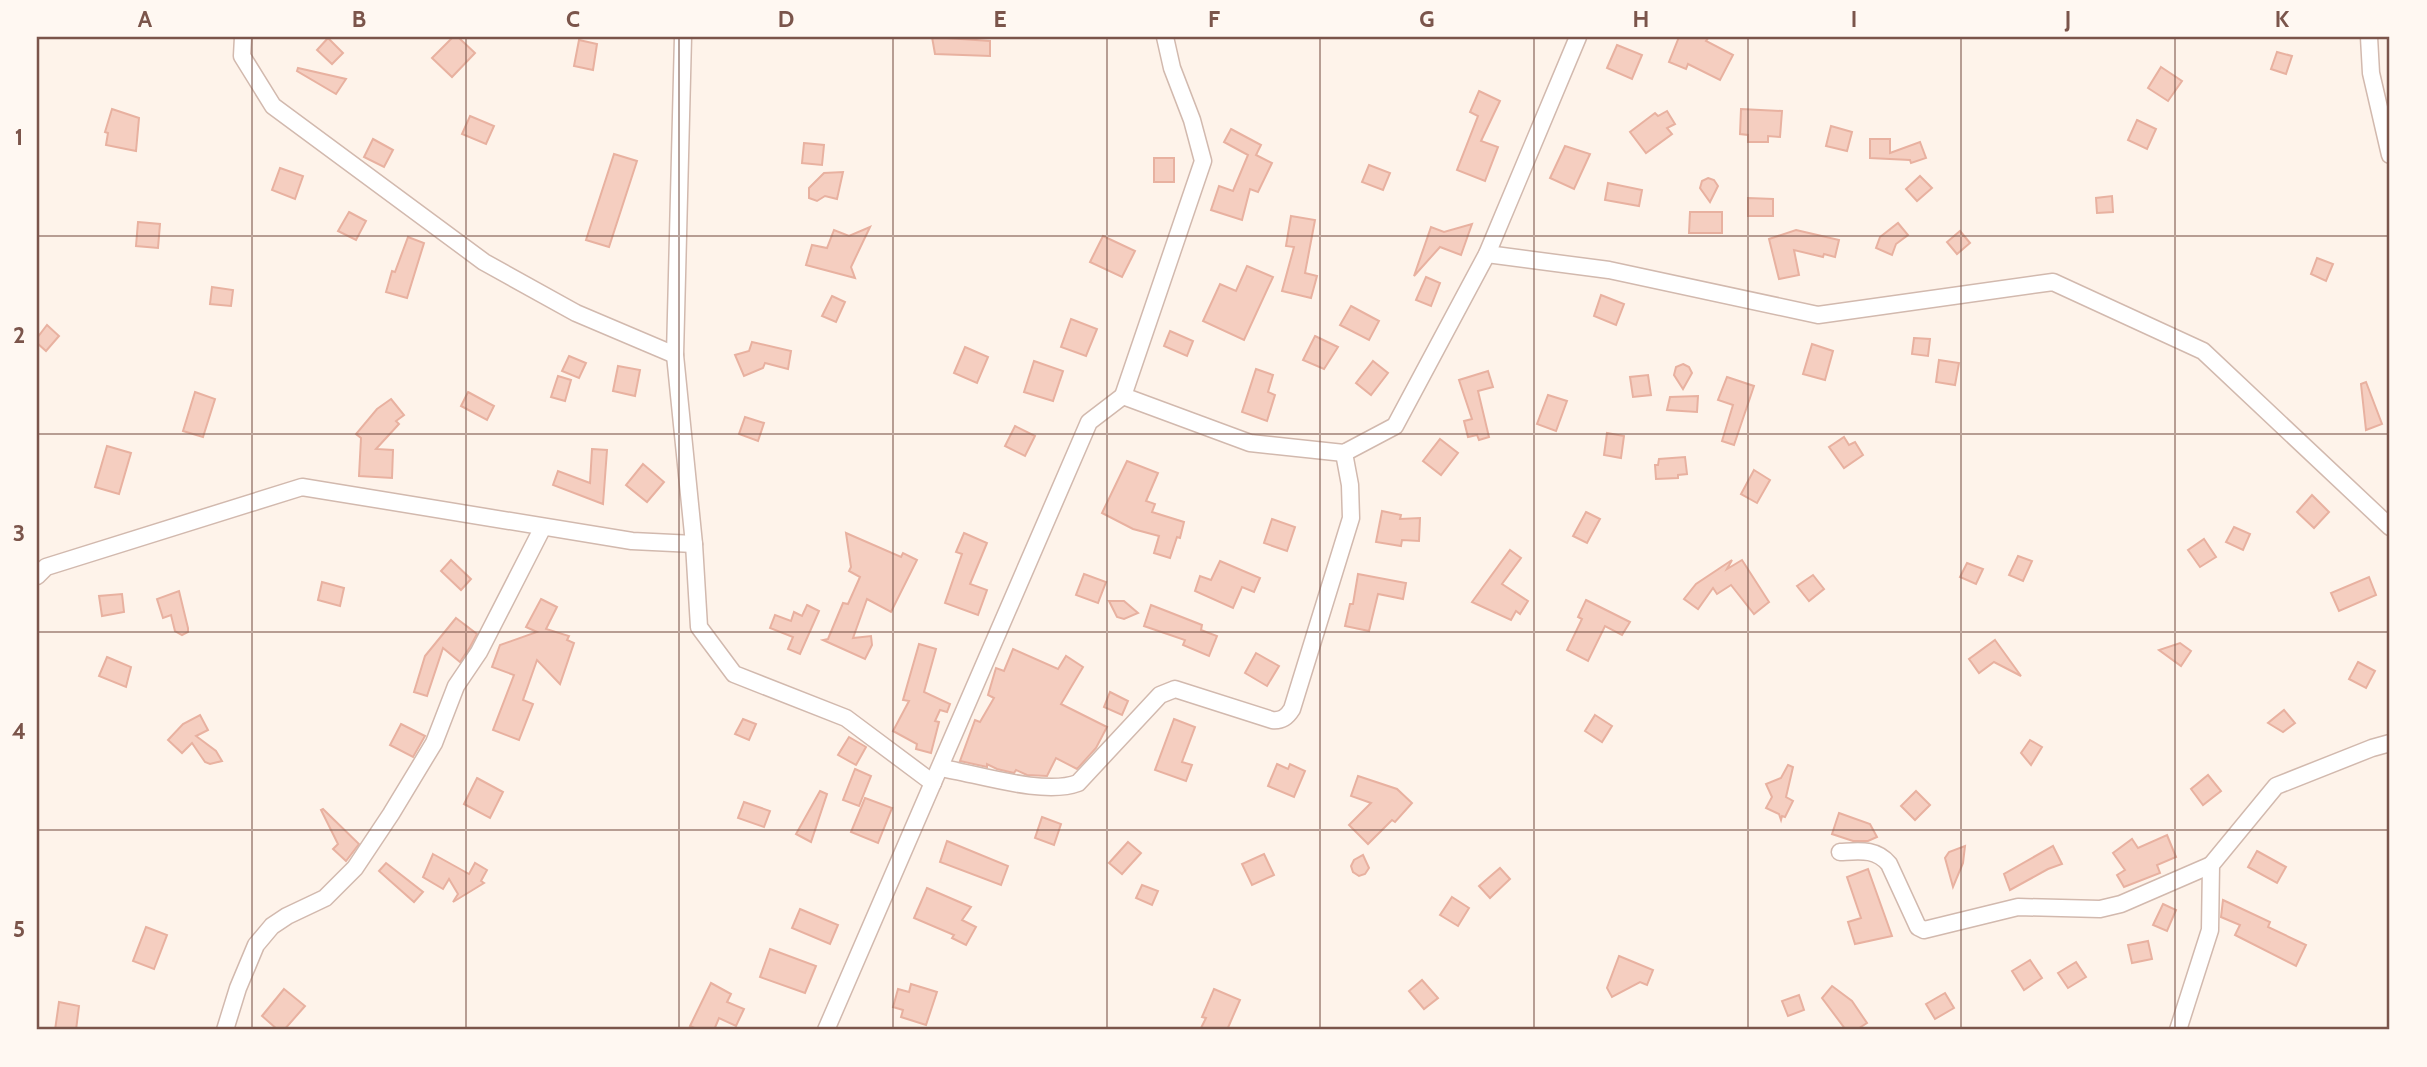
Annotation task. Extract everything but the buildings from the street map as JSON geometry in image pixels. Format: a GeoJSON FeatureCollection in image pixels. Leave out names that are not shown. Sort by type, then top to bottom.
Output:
{"type":"FeatureCollection","features":[{"type":"Feature","properties":{"kind":"street"},"geometry":{"type":"LineString","coordinates":[[243,37],[242,56],[273,106],[428,221],[484,262],[576,313],[675,355]]}},
{"type":"Feature","properties":{"kind":"street"},"geometry":{"type":"LineString","coordinates":[[683,37],[675,355],[694,544],[699,627],[734,674],[846,718],[933,783]]}},
{"type":"Feature","properties":{"kind":"street"},"geometry":{"type":"LineString","coordinates":[[826,1030],[1089,422],[1123,396],[1203,161],[1192,120],[1172,68],[1165,37]]}},
{"type":"Feature","properties":{"kind":"street"},"geometry":{"type":"LineString","coordinates":[[1123,396],[1250,443],[1344,453],[1395,426],[1487,254],[1578,37]]}},
{"type":"Feature","properties":{"kind":"street"},"geometry":{"type":"LineString","coordinates":[[2369,37],[2371,73],[2390,155]]}},
{"type":"Feature","properties":{"kind":"street"},"geometry":{"type":"LineString","coordinates":[[1487,254],[1609,270],[1818,315],[2053,282],[2203,351],[2390,527]]}},
{"type":"Feature","properties":{"kind":"street"},"geometry":{"type":"LineString","coordinates":[[941,768],[1041,787],[1068,787],[1078,783],[1160,695],[1175,689],[1272,720],[1278,721],[1288,716],[1351,518],[1350,485],[1344,453]]}},
{"type":"Feature","properties":{"kind":"street"},"geometry":{"type":"LineString","coordinates":[[37,576],[46,567],[302,487],[632,541],[694,544]]}},
{"type":"Feature","properties":{"kind":"street"},"geometry":{"type":"LineString","coordinates":[[225,1030],[238,988],[256,945],[272,926],[325,898],[355,868],[391,814],[434,743],[456,686],[479,652],[543,527]]}},
{"type":"Feature","properties":{"kind":"street"},"geometry":{"type":"LineString","coordinates":[[1840,852],[1866,851],[1883,857],[1889,864],[1918,927],[1924,930],[2018,907],[2100,909],[2121,904],[2211,865],[2276,786],[2390,743]]}},
{"type":"Feature","properties":{"kind":"street"},"geometry":{"type":"LineString","coordinates":[[2178,1030],[2210,930],[2211,865]]}}]}
